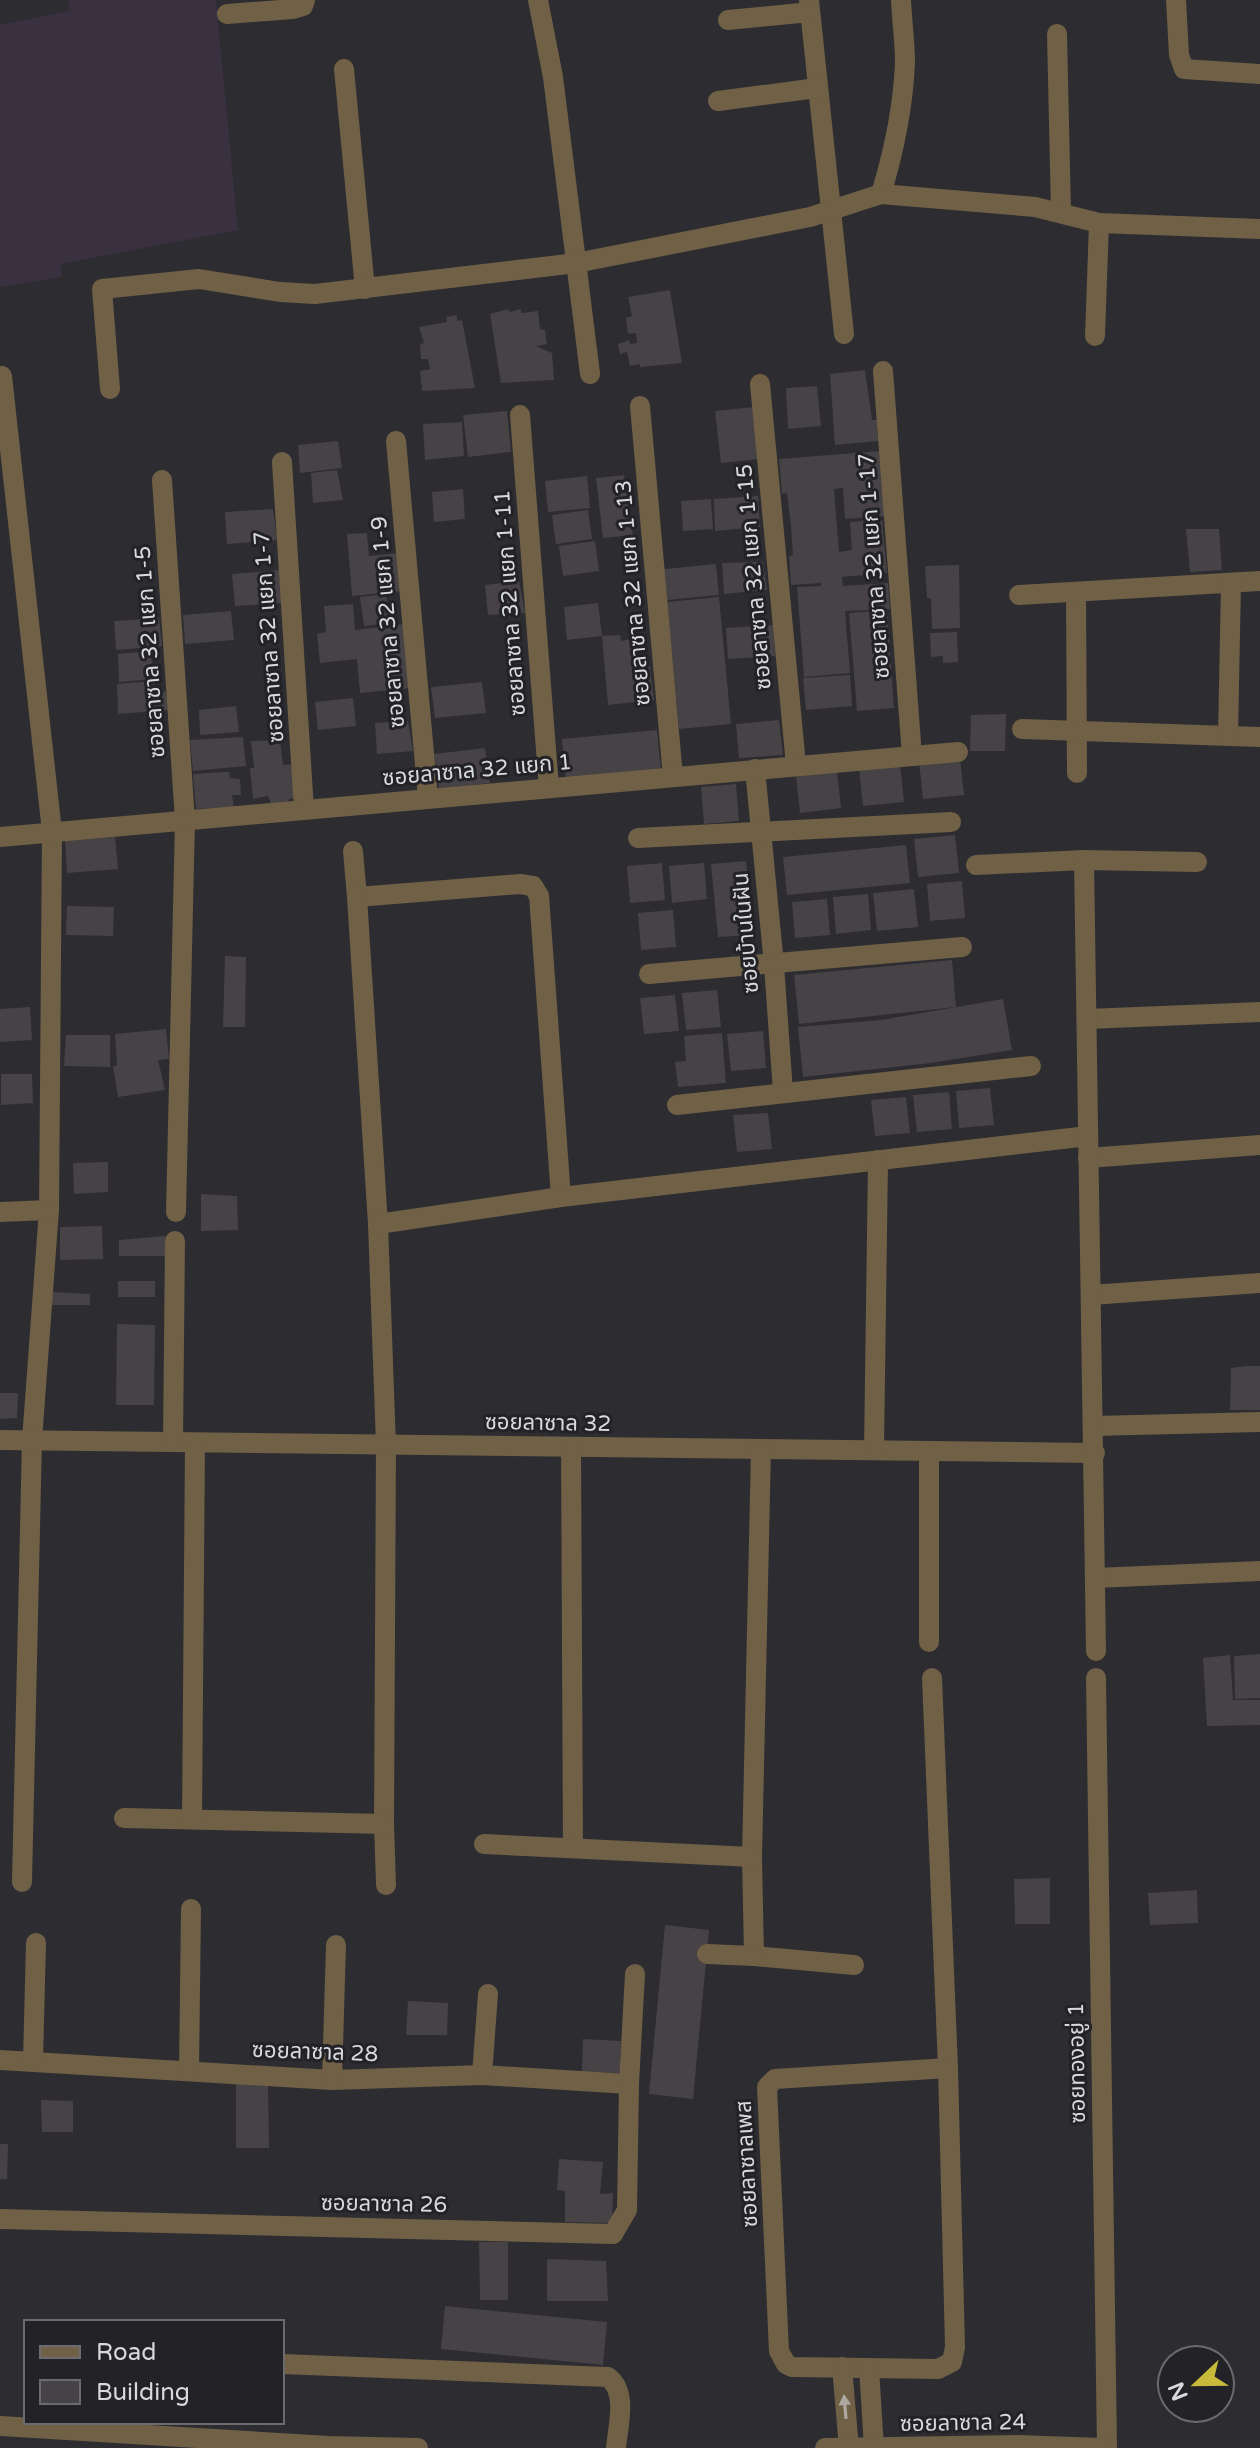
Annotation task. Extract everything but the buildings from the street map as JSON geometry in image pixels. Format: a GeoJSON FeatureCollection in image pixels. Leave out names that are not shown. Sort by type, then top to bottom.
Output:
{"type":"FeatureCollection","features":[{"type":"Feature","properties":{"kind":"street"},"geometry":{"type":"LineString","coordinates":[[227,14],[293,9],[303,6],[305,0]]}},
{"type":"Feature","properties":{"kind":"street"},"geometry":{"type":"LineString","coordinates":[[538,0],[553,77],[590,374]]}},
{"type":"Feature","properties":{"kind":"street"},"geometry":{"type":"LineString","coordinates":[[881,194],[894,150],[901,110],[905,61],[901,0]]}},
{"type":"Feature","properties":{"kind":"street"},"geometry":{"type":"LineString","coordinates":[[1176,0],[1179,55],[1184,69],[1260,74]]}},
{"type":"Feature","properties":{"kind":"street"},"geometry":{"type":"LineString","coordinates":[[728,20],[809,6],[844,334]]}},
{"type":"Feature","properties":{"kind":"street"},"geometry":{"type":"LineString","coordinates":[[1057,34],[1061,213]]}},
{"type":"Feature","properties":{"kind":"street"},"geometry":{"type":"LineString","coordinates":[[344,69],[365,289]]}},
{"type":"Feature","properties":{"kind":"street"},"geometry":{"type":"LineString","coordinates":[[718,101],[817,88]]}},
{"type":"Feature","properties":{"kind":"street"},"geometry":{"type":"LineString","coordinates":[[110,389],[102,289],[199,279],[299,294],[365,289],[576,263],[810,217],[881,194],[1035,207],[1099,223],[1260,229]]}},
{"type":"Feature","properties":{"kind":"street"},"geometry":{"type":"LineString","coordinates":[[1095,336],[1099,223]]}},
{"type":"Feature","properties":{"kind":"street","name":"ซอยลาซาล 32 แยก 1-17"},"geometry":{"type":"LineString","coordinates":[[883,371],[912,756]]}},
{"type":"Feature","properties":{"kind":"street"},"geometry":{"type":"LineString","coordinates":[[2,376],[52,832],[49,1210],[32,1440],[22,1882]]}},
{"type":"Feature","properties":{"kind":"street","name":"ซอยลาซาล 32 แยก 1-15"},"geometry":{"type":"LineString","coordinates":[[760,384],[796,765]]}},
{"type":"Feature","properties":{"kind":"street","name":"ซอยลาซาล 32 แยก 1-13"},"geometry":{"type":"LineString","coordinates":[[640,406],[673,777]]}},
{"type":"Feature","properties":{"kind":"street","name":"ซอยลาซาล 32 แยก 1-11"},"geometry":{"type":"LineString","coordinates":[[520,415],[549,788]]}},
{"type":"Feature","properties":{"kind":"street","name":"ซอยลาซาล 32 แยก 1-9"},"geometry":{"type":"LineString","coordinates":[[396,441],[428,798]]}},
{"type":"Feature","properties":{"kind":"street","name":"ซอยลาซาล 32 แยก 1-7"},"geometry":{"type":"LineString","coordinates":[[282,462],[304,810]]}},
{"type":"Feature","properties":{"kind":"street","name":"ซอยลาซาล 32 แยก 1-5"},"geometry":{"type":"LineString","coordinates":[[162,480],[185,820],[176,1212]]}},
{"type":"Feature","properties":{"kind":"street"},"geometry":{"type":"LineString","coordinates":[[1019,595],[1260,581]]}},
{"type":"Feature","properties":{"kind":"street"},"geometry":{"type":"LineString","coordinates":[[1228,736],[1231,583]]}},
{"type":"Feature","properties":{"kind":"street"},"geometry":{"type":"LineString","coordinates":[[1076,592],[1077,773]]}},
{"type":"Feature","properties":{"kind":"street"},"geometry":{"type":"LineString","coordinates":[[1022,729],[1260,737]]}},
{"type":"Feature","properties":{"kind":"street","name":"ซอยลาซาล 32 แยก 1"},"geometry":{"type":"LineString","coordinates":[[0,837],[958,752]]}},
{"type":"Feature","properties":{"kind":"street","name":"ซอยบ้านในฝัน"},"geometry":{"type":"LineString","coordinates":[[755,769],[783,1092]]}},
{"type":"Feature","properties":{"kind":"street"},"geometry":{"type":"LineString","coordinates":[[638,838],[951,822]]}},
{"type":"Feature","properties":{"kind":"street"},"geometry":{"type":"LineString","coordinates":[[353,851],[378,1224],[386,1445],[386,1885]]}},
{"type":"Feature","properties":{"kind":"street"},"geometry":{"type":"LineString","coordinates":[[976,865],[1084,860],[1197,862]]}},
{"type":"Feature","properties":{"kind":"street"},"geometry":{"type":"LineString","coordinates":[[1084,860],[1096,1651]]}},
{"type":"Feature","properties":{"kind":"street"},"geometry":{"type":"LineString","coordinates":[[357,897],[520,884],[533,886],[539,896],[561,1197]]}},
{"type":"Feature","properties":{"kind":"street"},"geometry":{"type":"LineString","coordinates":[[649,974],[962,947]]}},
{"type":"Feature","properties":{"kind":"street"},"geometry":{"type":"LineString","coordinates":[[1087,1019],[1260,1012]]}},
{"type":"Feature","properties":{"kind":"street"},"geometry":{"type":"LineString","coordinates":[[677,1105],[1031,1066]]}},
{"type":"Feature","properties":{"kind":"street"},"geometry":{"type":"LineString","coordinates":[[378,1224],[561,1197],[1088,1136]]}},
{"type":"Feature","properties":{"kind":"street"},"geometry":{"type":"LineString","coordinates":[[1088,1158],[1260,1145]]}},
{"type":"Feature","properties":{"kind":"street"},"geometry":{"type":"LineString","coordinates":[[874,1450],[878,1160]]}},
{"type":"Feature","properties":{"kind":"street"},"geometry":{"type":"LineString","coordinates":[[0,1212],[49,1210]]}},
{"type":"Feature","properties":{"kind":"street"},"geometry":{"type":"LineString","coordinates":[[173,1442],[175,1241]]}},
{"type":"Feature","properties":{"kind":"street"},"geometry":{"type":"LineString","coordinates":[[1091,1295],[1260,1283]]}},
{"type":"Feature","properties":{"kind":"street"},"geometry":{"type":"LineString","coordinates":[[1093,1426],[1260,1422]]}},
{"type":"Feature","properties":{"kind":"street","name":"ซอยลาซาล 32"},"geometry":{"type":"LineString","coordinates":[[0,1440],[1095,1453]]}},
{"type":"Feature","properties":{"kind":"street"},"geometry":{"type":"LineString","coordinates":[[192,1819],[195,1443]]}},
{"type":"Feature","properties":{"kind":"street"},"geometry":{"type":"LineString","coordinates":[[571,1447],[573,1848]]}},
{"type":"Feature","properties":{"kind":"street"},"geometry":{"type":"LineString","coordinates":[[754,1956],[752,1857],[761,1449]]}},
{"type":"Feature","properties":{"kind":"street"},"geometry":{"type":"LineString","coordinates":[[929,1451],[929,1642]]}},
{"type":"Feature","properties":{"kind":"street"},"geometry":{"type":"LineString","coordinates":[[1095,1578],[1260,1571]]}},
{"type":"Feature","properties":{"kind":"street","name":"ซอยลาซาลเพส"},"geometry":{"type":"LineString","coordinates":[[932,1678],[948,2068],[955,2347],[952,2362],[938,2369],[792,2367],[786,2364],[779,2351],[767,2087],[775,2079],[948,2068]]}},
{"type":"Feature","properties":{"kind":"street","name":"ซอยทองอยู่ 1"},"geometry":{"type":"LineString","coordinates":[[1096,1678],[1104,2448]]}},
{"type":"Feature","properties":{"kind":"street"},"geometry":{"type":"LineString","coordinates":[[124,1818],[384,1824]]}},
{"type":"Feature","properties":{"kind":"street"},"geometry":{"type":"LineString","coordinates":[[484,1844],[752,1857]]}},
{"type":"Feature","properties":{"kind":"street"},"geometry":{"type":"LineString","coordinates":[[189,2071],[191,1909]]}},
{"type":"Feature","properties":{"kind":"street"},"geometry":{"type":"LineString","coordinates":[[33,2061],[36,1943]]}},
{"type":"Feature","properties":{"kind":"street"},"geometry":{"type":"LineString","coordinates":[[332,2080],[336,1945]]}},
{"type":"Feature","properties":{"kind":"street"},"geometry":{"type":"LineString","coordinates":[[707,1954],[854,1965]]}},
{"type":"Feature","properties":{"kind":"street"},"geometry":{"type":"LineString","coordinates":[[629,2084],[635,1974]]}},
{"type":"Feature","properties":{"kind":"street"},"geometry":{"type":"LineString","coordinates":[[482,2075],[488,1994]]}},
{"type":"Feature","properties":{"kind":"street","name":"ซอยลาซาล 28"},"geometry":{"type":"LineString","coordinates":[[0,2060],[332,2080],[482,2075],[629,2084]]}},
{"type":"Feature","properties":{"kind":"street","name":"ซอยลาซาล 26"},"geometry":{"type":"LineString","coordinates":[[0,2219],[613,2234],[627,2210],[629,2084]]}},
{"type":"Feature","properties":{"kind":"street"},"geometry":{"type":"LineString","coordinates":[[284,2364],[608,2377],[616,2383],[620,2393],[616,2448]]}},
{"type":"Feature","properties":{"kind":"street"},"geometry":{"type":"LineString","coordinates":[[842,2367],[849,2448]]}},
{"type":"Feature","properties":{"kind":"street"},"geometry":{"type":"LineString","coordinates":[[869,2368],[874,2448]]}},
{"type":"Feature","properties":{"kind":"street"},"geometry":{"type":"LineString","coordinates":[[0,2426],[35,2438],[418,2448]]}},
{"type":"Feature","properties":{"kind":"street","name":"ซอยลาซาล 24"},"geometry":{"type":"LineString","coordinates":[[825,2448],[1018,2445],[1104,2448]]}},
{"type":"Feature","properties":{"kind":"shaded area"},"geometry":{"type":"Polygon","coordinates":[[[69,0],[216,0],[238,230],[61,264],[62,277],[0,287],[0,25],[69,11],[69,0]]]}}]}
